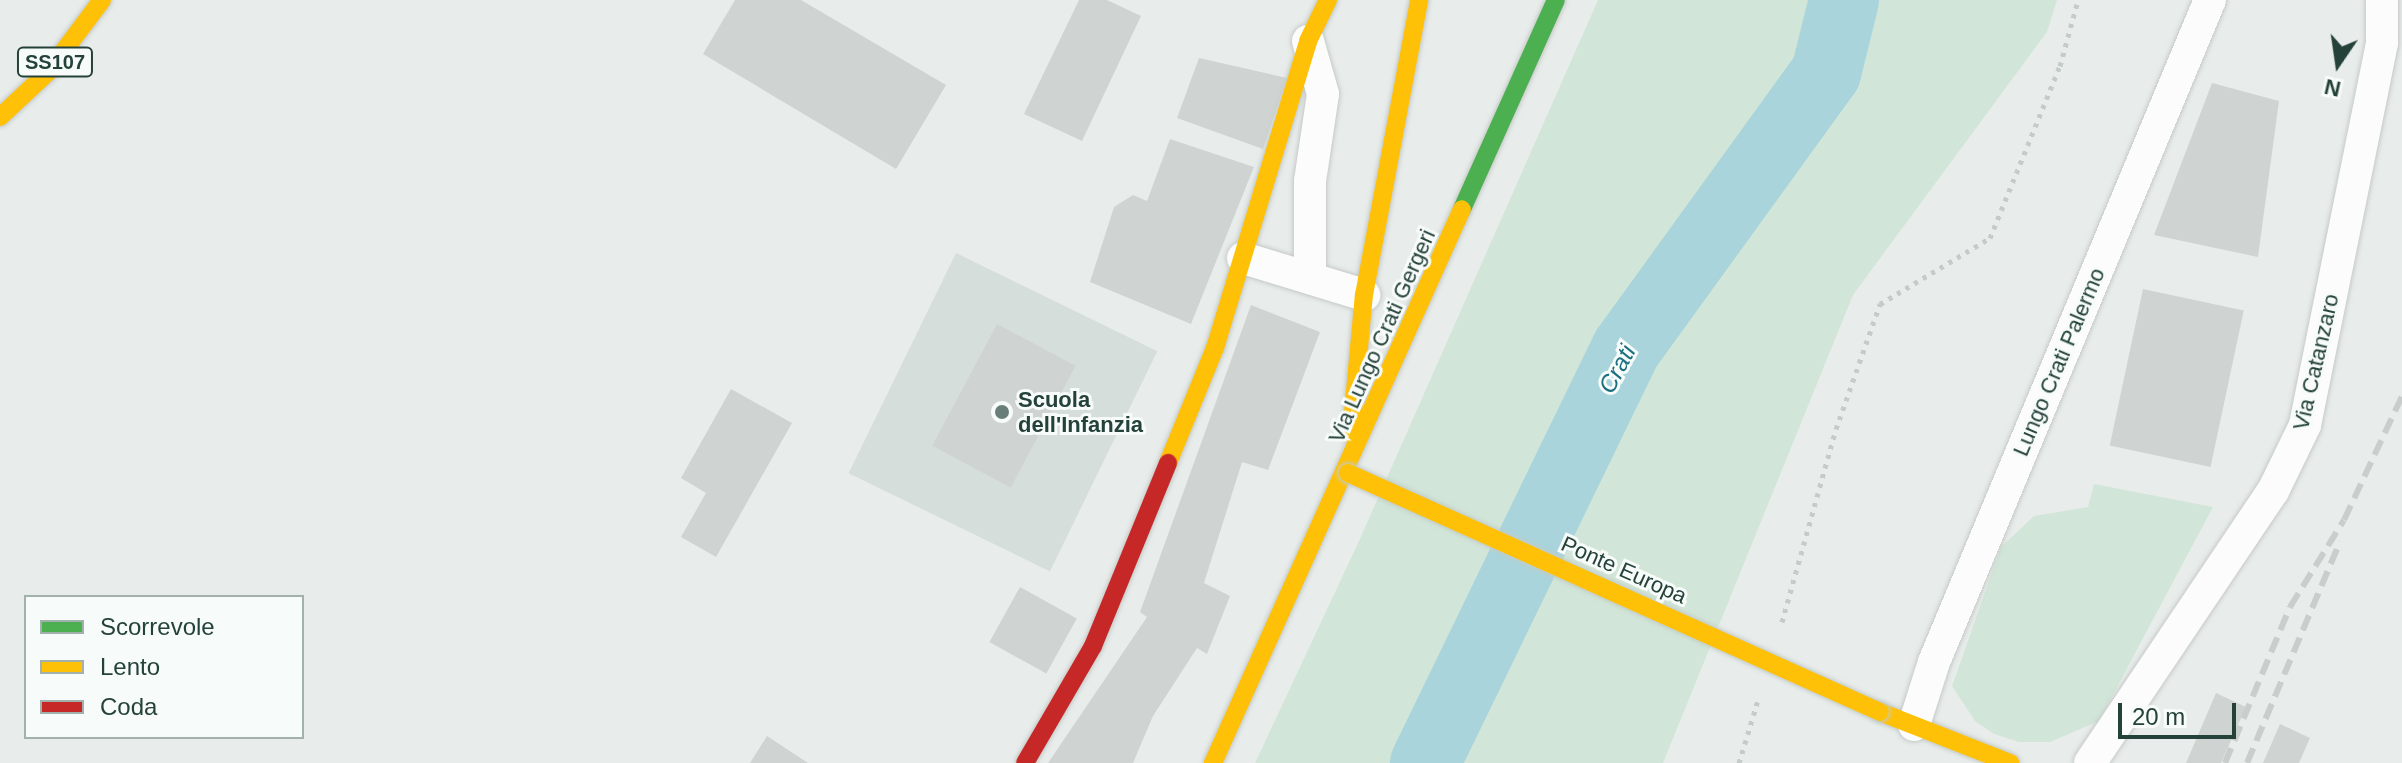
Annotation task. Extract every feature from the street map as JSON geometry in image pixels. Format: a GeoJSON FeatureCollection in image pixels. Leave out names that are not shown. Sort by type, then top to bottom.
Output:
{"type":"FeatureCollection","features":[{"type":"Feature","properties":{"kind":"street","name":"SS107"},"geometry":{"type":"LineString","coordinates":[[0,117],[48,72],[102,0]]}},
{"type":"Feature","properties":{"kind":"street"},"geometry":{"type":"LineString","coordinates":[[1025,763],[1093,646],[1215,348],[1308,41],[1328,0]]}},
{"type":"Feature","properties":{"kind":"street","name":"Via Lungo Crati Gergeri"},"geometry":{"type":"LineString","coordinates":[[1348,473],[1364,295],[1394,113],[1419,0]]}},
{"type":"Feature","properties":{"kind":"street","name":"Via Lungo Crati Gergeri"},"geometry":{"type":"LineString","coordinates":[[1348,473],[1556,0]]}},
{"type":"Feature","properties":{"kind":"street","name":"Lungo Crati Palermo"},"geometry":{"type":"LineString","coordinates":[[1914,725],[1934,662],[2210,0]]}},
{"type":"Feature","properties":{"kind":"street","name":"Via Catanzaro"},"geometry":{"type":"LineString","coordinates":[[2090,763],[2273,491],[2305,425],[2382,43],[2382,0]]}},
{"type":"Feature","properties":{"kind":"street"},"geometry":{"type":"LineString","coordinates":[[1308,41],[1323,94],[1310,181],[1310,278]]}},
{"type":"Feature","properties":{"kind":"street"},"geometry":{"type":"LineString","coordinates":[[1243,258],[1364,295]]}},
{"type":"Feature","properties":{"kind":"street"},"geometry":{"type":"LineString","coordinates":[[1213,763],[1348,473]]}},
{"type":"Feature","properties":{"kind":"street","name":"Ponte Europa"},"geometry":{"type":"LineString","coordinates":[[1348,473],[1880,712],[2010,763]]}},
{"type":"Feature","properties":{"kind":"path"},"geometry":{"type":"LineString","coordinates":[[1780,627],[1836,429],[1880,304],[1990,238],[2060,66],[2078,0]]}},
{"type":"Feature","properties":{"kind":"path"},"geometry":{"type":"LineString","coordinates":[[1739,763],[1762,687]]}},
{"type":"Feature","properties":{"kind":"shaded area","name":"Scuola dell'Infanzia"},"geometry":{"type":"Polygon","coordinates":[[[956,253],[1157,351],[1050,571],[849,473],[956,253]]]}},
{"type":"Feature","properties":{"kind":"green space"},"geometry":{"type":"Polygon","coordinates":[[[1598,0],[2057,0],[2047,32],[1853,295],[1663,763],[1255,763],[1359,541],[1598,0]]]}},
{"type":"Feature","properties":{"kind":"green space"},"geometry":{"type":"Polygon","coordinates":[[[2094,484],[2213,507],[2099,721],[2050,742],[2019,742],[1994,734],[1975,721],[1952,686],[2001,547],[2034,516],[2088,507],[2094,484]]]}},
{"type":"Feature","properties":{"kind":"building"},"geometry":{"type":"Polygon","coordinates":[[[735,0],[801,0],[946,85],[896,169],[703,54],[735,0]]]}},
{"type":"Feature","properties":{"kind":"building"},"geometry":{"type":"Polygon","coordinates":[[[1079,0],[1107,0],[1141,16],[1082,141],[1024,114],[1079,0]]]}},
{"type":"Feature","properties":{"kind":"building"},"geometry":{"type":"Polygon","coordinates":[[[1199,58],[1287,78],[1263,149],[1177,118],[1199,58]]]}},
{"type":"Feature","properties":{"kind":"building"},"geometry":{"type":"Polygon","coordinates":[[[2212,83],[2279,101],[2258,257],[2154,235],[2212,83]]]}},
{"type":"Feature","properties":{"kind":"building"},"geometry":{"type":"Polygon","coordinates":[[[1170,139],[1254,167],[1191,324],[1090,282],[1114,207],[1133,195],[1147,201],[1170,139]]]}},
{"type":"Feature","properties":{"kind":"building"},"geometry":{"type":"Polygon","coordinates":[[[2143,289],[2244,310],[2210,467],[2110,446],[2143,289]]]}},
{"type":"Feature","properties":{"kind":"building"},"geometry":{"type":"Polygon","coordinates":[[[1251,305],[1320,332],[1268,470],[1242,462],[1204,583],[1230,596],[1207,654],[1197,648],[1153,716],[1133,763],[1048,763],[1147,617],[1140,612],[1251,305]]]}},
{"type":"Feature","properties":{"kind":"building"},"geometry":{"type":"Polygon","coordinates":[[[997,324],[1076,366],[1011,488],[932,446],[997,324]]]}},
{"type":"Feature","properties":{"kind":"building"},"geometry":{"type":"Polygon","coordinates":[[[731,389],[792,423],[716,557],[681,537],[706,493],[681,478],[731,389]]]}},
{"type":"Feature","properties":{"kind":"building"},"geometry":{"type":"Polygon","coordinates":[[[1020,587],[1077,619],[1046,674],[989,642],[1020,587]]]}},
{"type":"Feature","properties":{"kind":"building"},"geometry":{"type":"Polygon","coordinates":[[[2216,693],[2246,707],[2221,763],[2186,763],[2216,693]]]}},
{"type":"Feature","properties":{"kind":"building"},"geometry":{"type":"Polygon","coordinates":[[[2280,724],[2310,738],[2299,763],[2263,763],[2280,724]]]}},
{"type":"Feature","properties":{"kind":"building"},"geometry":{"type":"Polygon","coordinates":[[[767,736],[808,763],[750,763],[767,736]]]}},
{"type":"Feature","properties":{"kind":"waterway","name":"Crati"},"geometry":{"type":"LineString","coordinates":[[1425,763],[1626,349],[1826,73],[1844,0]]}},
{"type":"Feature","properties":{"kind":"railway"},"geometry":{"type":"LineString","coordinates":[[2225,763],[2290,607],[2344,520],[2402,396]]}},
{"type":"Feature","properties":{"kind":"railway"},"geometry":{"type":"LineString","coordinates":[[2247,763],[2340,542]]}},
{"type":"Feature","properties":{"kind":"traffic: fast"},"geometry":{"type":"LineString","coordinates":[[1462,209],[1556,0]]}},
{"type":"Feature","properties":{"kind":"traffic: slow"},"geometry":{"type":"LineString","coordinates":[[0,117],[48,72],[102,0]]}},
{"type":"Feature","properties":{"kind":"traffic: slow"},"geometry":{"type":"LineString","coordinates":[[1168,463],[1215,348],[1308,41],[1328,0]]}},
{"type":"Feature","properties":{"kind":"traffic: slow"},"geometry":{"type":"LineString","coordinates":[[1351,434],[1364,295],[1419,0]]}},
{"type":"Feature","properties":{"kind":"traffic: slow"},"geometry":{"type":"LineString","coordinates":[[1213,763],[1462,209]]}},
{"type":"Feature","properties":{"kind":"traffic: slow"},"geometry":{"type":"LineString","coordinates":[[1348,473],[1880,712]]}},
{"type":"Feature","properties":{"kind":"traffic: slow"},"geometry":{"type":"LineString","coordinates":[[1880,712],[2010,763]]}},
{"type":"Feature","properties":{"kind":"traffic: jam"},"geometry":{"type":"LineString","coordinates":[[1025,763],[1093,646],[1168,463]]}},
{"type":"Feature","properties":{"kind":"place","name":"Scuola dell'Infanzia"},"geometry":{"type":"Point","coordinates":[1002,412]}}]}
